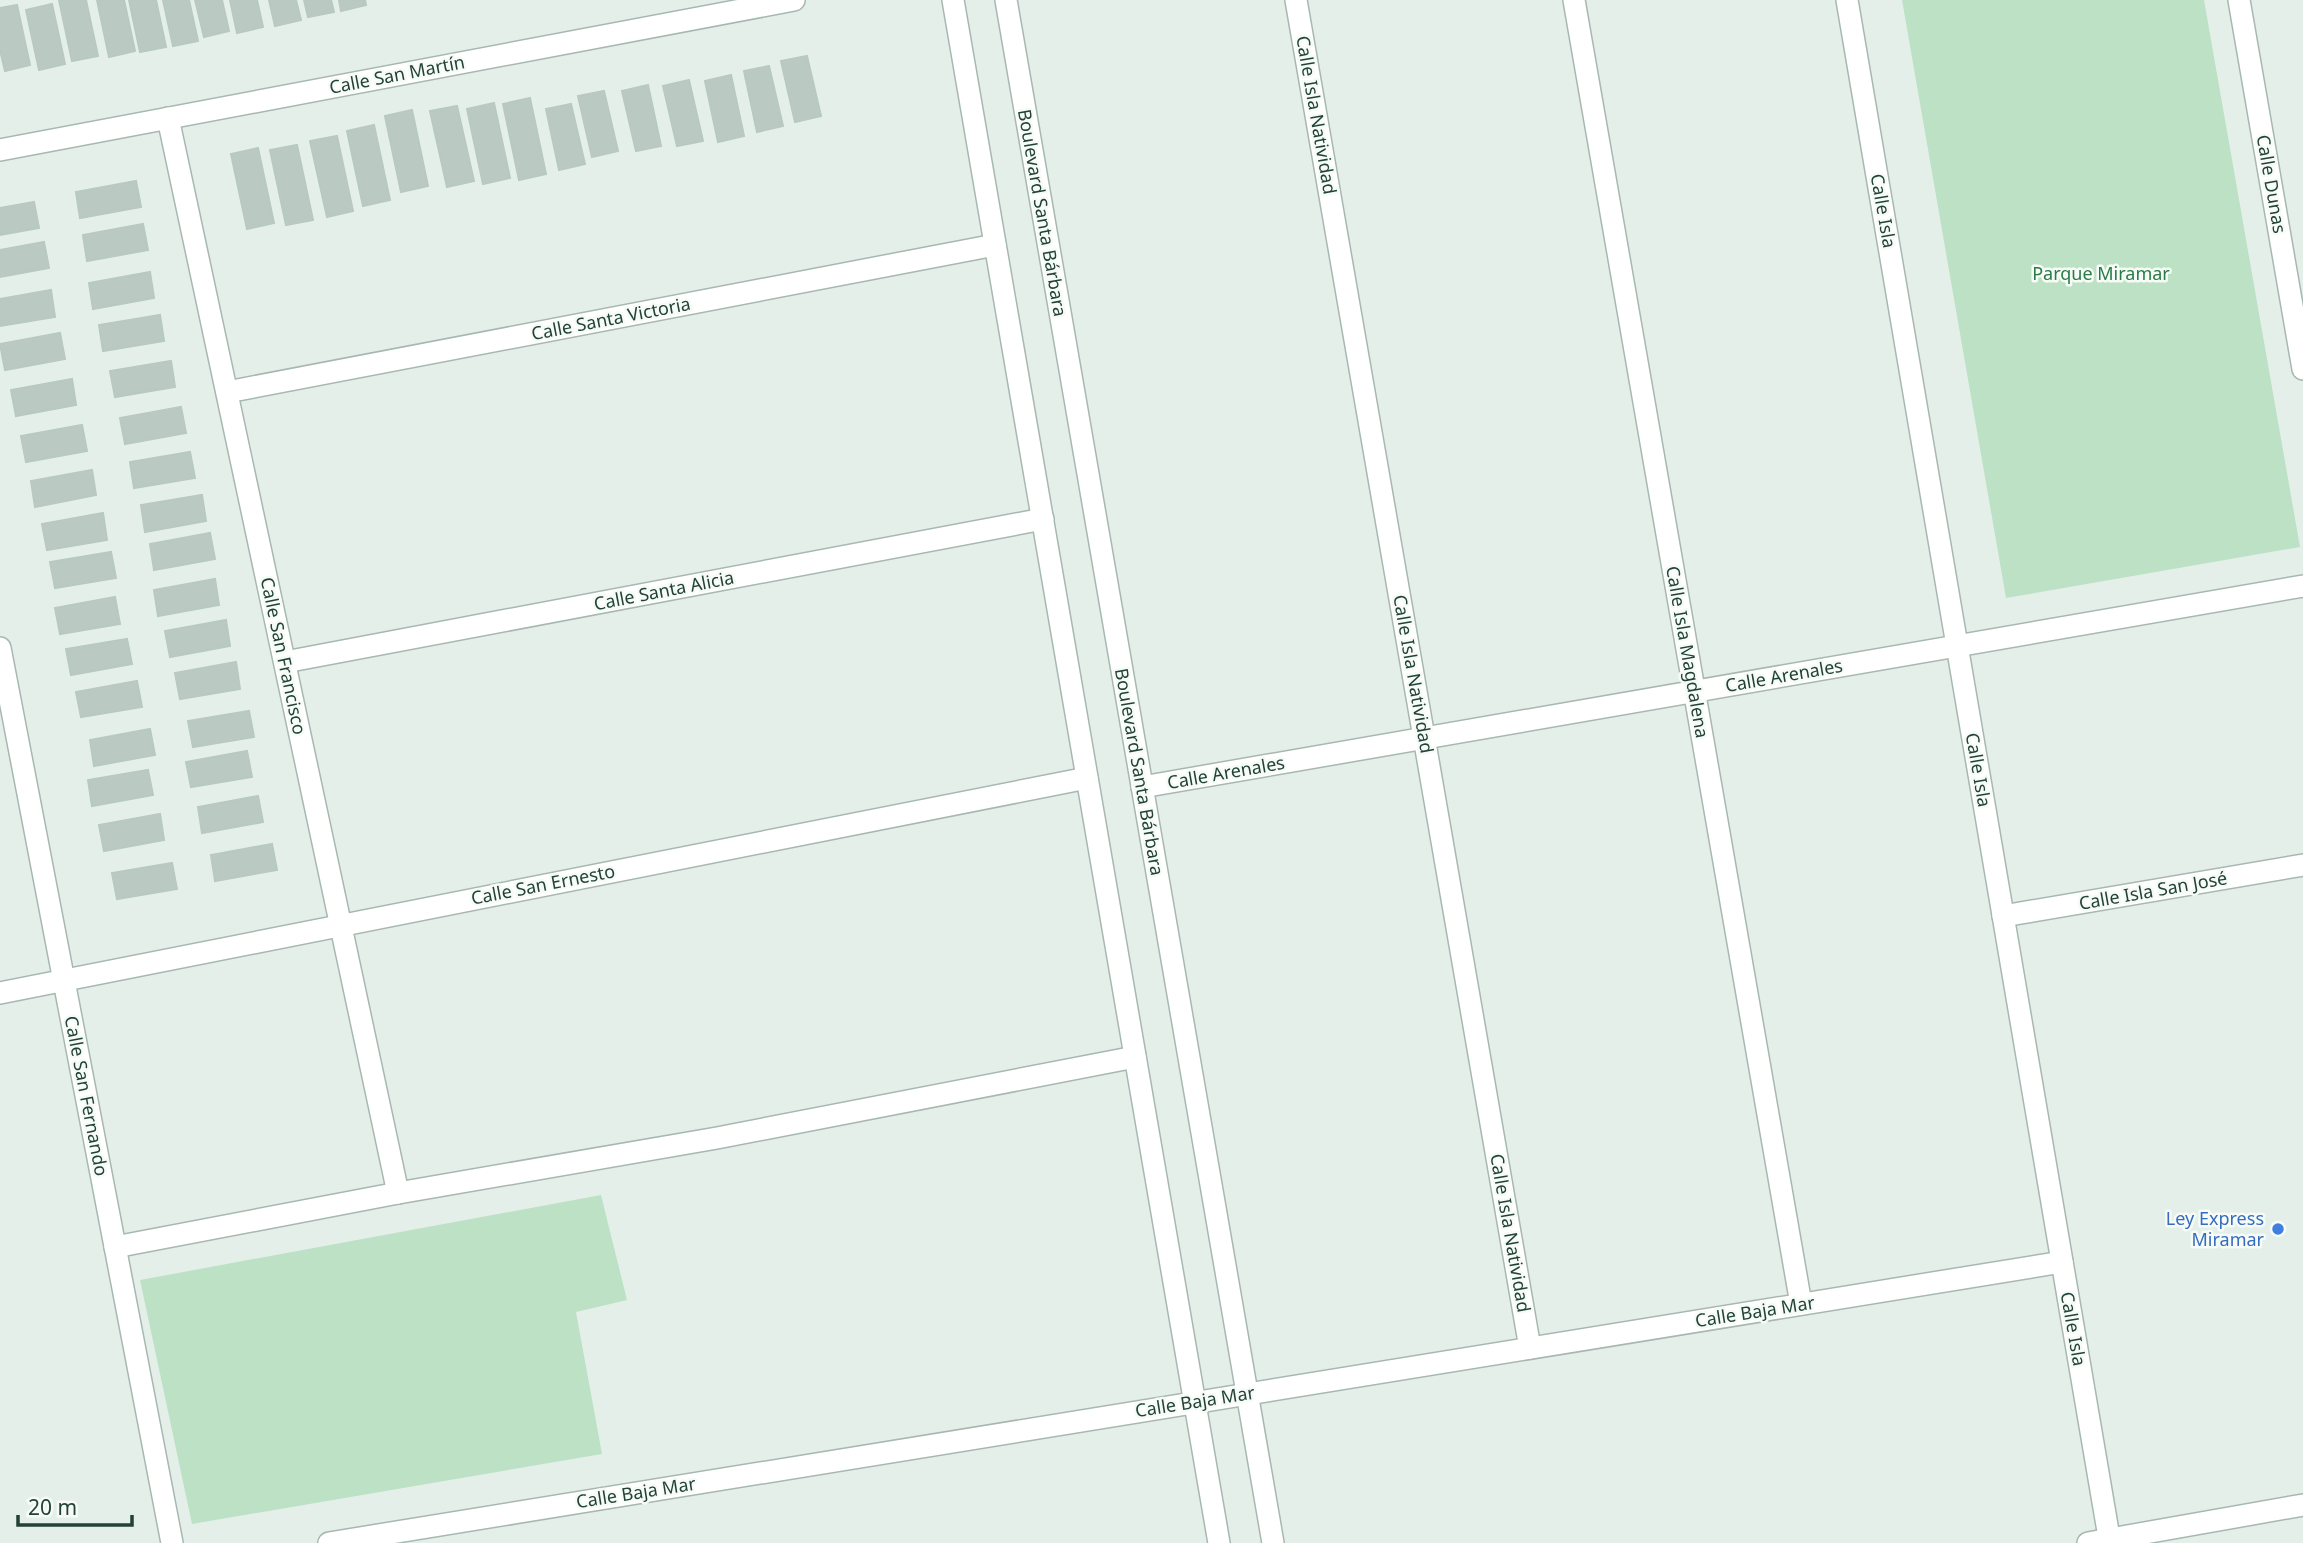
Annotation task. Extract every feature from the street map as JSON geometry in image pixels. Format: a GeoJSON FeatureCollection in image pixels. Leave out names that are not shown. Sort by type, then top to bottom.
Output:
{"type":"FeatureCollection","features":[{"type":"Feature","properties":{"kind":"street","name":"Calle San Martín"},"geometry":{"type":"LineString","coordinates":[[0,150],[794,0]]}},
{"type":"Feature","properties":{"kind":"street"},"geometry":{"type":"LineString","coordinates":[[953,0],[1219,1543]]}},
{"type":"Feature","properties":{"kind":"street","name":"Boulevard Santa Bárbara"},"geometry":{"type":"LineString","coordinates":[[1006,0],[1273,1543]]}},
{"type":"Feature","properties":{"kind":"street","name":"Calle Isla Natividad"},"geometry":{"type":"LineString","coordinates":[[1296,0],[1530,1348]]}},
{"type":"Feature","properties":{"kind":"street","name":"Calle Isla Magdalena"},"geometry":{"type":"LineString","coordinates":[[1574,0],[1801,1304]]}},
{"type":"Feature","properties":{"kind":"street","name":"Calle Isla"},"geometry":{"type":"LineString","coordinates":[[1847,0],[2110,1541]]}},
{"type":"Feature","properties":{"kind":"street","name":"Calle Dunas"},"geometry":{"type":"LineString","coordinates":[[2239,0],[2303,369]]}},
{"type":"Feature","properties":{"kind":"street","name":"Calle San Francisco"},"geometry":{"type":"LineString","coordinates":[[168,118],[398,1193]]}},
{"type":"Feature","properties":{"kind":"street","name":"Calle Santa Victoria"},"geometry":{"type":"LineString","coordinates":[[227,392],[995,245]]}},
{"type":"Feature","properties":{"kind":"street","name":"Calle Santa Alicia"},"geometry":{"type":"LineString","coordinates":[[285,662],[1043,519]]}},
{"type":"Feature","properties":{"kind":"street","name":"Calle Arenales"},"geometry":{"type":"LineString","coordinates":[[1142,787],[2303,586]]}},
{"type":"Feature","properties":{"kind":"street","name":"Calle San Fernando"},"geometry":{"type":"LineString","coordinates":[[0,648],[172,1543]]}},
{"type":"Feature","properties":{"kind":"street","name":"Calle San Ernesto"},"geometry":{"type":"LineString","coordinates":[[0,993],[1087,778]]}},
{"type":"Feature","properties":{"kind":"street","name":"Calle Isla San José"},"geometry":{"type":"LineString","coordinates":[[2003,916],[2303,865]]}},
{"type":"Feature","properties":{"kind":"street"},"geometry":{"type":"LineString","coordinates":[[115,1247],[398,1193],[717,1138],[1135,1057]]}},
{"type":"Feature","properties":{"kind":"street","name":"Calle Baja Mar"},"geometry":{"type":"LineString","coordinates":[[329,1543],[2062,1262]]}},
{"type":"Feature","properties":{"kind":"street"},"geometry":{"type":"LineString","coordinates":[[2088,1543],[2303,1505]]}},
{"type":"Feature","properties":{"kind":"green space","name":"Parque Miramar"},"geometry":{"type":"Polygon","coordinates":[[[1902,0],[2204,0],[2300,547],[2006,598],[1902,0]]]}},
{"type":"Feature","properties":{"kind":"green space"},"geometry":{"type":"Polygon","coordinates":[[[601,1195],[627,1300],[576,1312],[602,1454],[192,1524],[140,1280],[601,1195]]]}},
{"type":"Feature","properties":{"kind":"building"},"geometry":{"type":"Polygon","coordinates":[[[59,0],[86,0],[98,56],[72,61],[59,0]]]}},
{"type":"Feature","properties":{"kind":"building"},"geometry":{"type":"Polygon","coordinates":[[[97,0],[124,0],[135,51],[109,57],[97,0]]]}},
{"type":"Feature","properties":{"kind":"building"},"geometry":{"type":"Polygon","coordinates":[[[129,0],[156,0],[166,47],[140,52],[129,0]]]}},
{"type":"Feature","properties":{"kind":"building"},"geometry":{"type":"Polygon","coordinates":[[[163,0],[189,0],[198,41],[173,46],[163,0]]]}},
{"type":"Feature","properties":{"kind":"building"},"geometry":{"type":"Polygon","coordinates":[[[195,0],[222,0],[229,31],[204,37],[195,0]]]}},
{"type":"Feature","properties":{"kind":"building"},"geometry":{"type":"Polygon","coordinates":[[[230,0],[257,0],[263,27],[237,33],[230,0]]]}},
{"type":"Feature","properties":{"kind":"building"},"geometry":{"type":"Polygon","coordinates":[[[269,0],[296,0],[301,20],[275,26],[269,0]]]}},
{"type":"Feature","properties":{"kind":"building"},"geometry":{"type":"Polygon","coordinates":[[[304,0],[331,0],[334,12],[308,17],[304,0]]]}},
{"type":"Feature","properties":{"kind":"building"},"geometry":{"type":"Polygon","coordinates":[[[339,0],[365,0],[366,5],[341,11],[339,0]]]}},
{"type":"Feature","properties":{"kind":"building"},"geometry":{"type":"Polygon","coordinates":[[[52,4],[65,64],[39,70],[26,10],[52,4]]]}},
{"type":"Feature","properties":{"kind":"building"},"geometry":{"type":"Polygon","coordinates":[[[17,5],[30,65],[5,71],[0,50],[0,8],[17,5]]]}},
{"type":"Feature","properties":{"kind":"building"},"geometry":{"type":"Polygon","coordinates":[[[807,56],[821,116],[795,122],[781,61],[807,56]]]}},
{"type":"Feature","properties":{"kind":"building"},"geometry":{"type":"Polygon","coordinates":[[[769,66],[783,126],[757,132],[744,71],[769,66]]]}},
{"type":"Feature","properties":{"kind":"building"},"geometry":{"type":"Polygon","coordinates":[[[731,75],[744,136],[718,142],[705,81],[731,75]]]}},
{"type":"Feature","properties":{"kind":"building"},"geometry":{"type":"Polygon","coordinates":[[[689,80],[703,141],[677,146],[663,86],[689,80]]]}},
{"type":"Feature","properties":{"kind":"building"},"geometry":{"type":"Polygon","coordinates":[[[648,85],[661,146],[636,151],[622,91],[648,85]]]}},
{"type":"Feature","properties":{"kind":"building"},"geometry":{"type":"Polygon","coordinates":[[[604,91],[618,151],[592,157],[578,96],[604,91]]]}},
{"type":"Feature","properties":{"kind":"building"},"geometry":{"type":"Polygon","coordinates":[[[530,98],[546,174],[519,180],[503,104],[530,98]]]}},
{"type":"Feature","properties":{"kind":"building"},"geometry":{"type":"Polygon","coordinates":[[[494,103],[510,178],[483,184],[467,109],[494,103]]]}},
{"type":"Feature","properties":{"kind":"building"},"geometry":{"type":"Polygon","coordinates":[[[571,104],[585,164],[559,170],[546,109],[571,104]]]}},
{"type":"Feature","properties":{"kind":"building"},"geometry":{"type":"Polygon","coordinates":[[[457,106],[474,181],[447,187],[430,111],[457,106]]]}},
{"type":"Feature","properties":{"kind":"building"},"geometry":{"type":"Polygon","coordinates":[[[412,110],[428,186],[401,192],[385,116],[412,110]]]}},
{"type":"Feature","properties":{"kind":"building"},"geometry":{"type":"Polygon","coordinates":[[[374,125],[390,200],[363,206],[347,131],[374,125]]]}},
{"type":"Feature","properties":{"kind":"building"},"geometry":{"type":"Polygon","coordinates":[[[337,136],[353,211],[327,217],[310,141],[337,136]]]}},
{"type":"Feature","properties":{"kind":"building"},"geometry":{"type":"Polygon","coordinates":[[[297,145],[313,220],[286,225],[270,150],[297,145]]]}},
{"type":"Feature","properties":{"kind":"building"},"geometry":{"type":"Polygon","coordinates":[[[258,148],[274,223],[247,229],[231,154],[258,148]]]}},
{"type":"Feature","properties":{"kind":"building"},"geometry":{"type":"Polygon","coordinates":[[[136,181],[141,207],[80,218],[76,192],[136,181]]]}},
{"type":"Feature","properties":{"kind":"building"},"geometry":{"type":"Polygon","coordinates":[[[34,202],[39,228],[0,235],[0,208],[34,202]]]}},
{"type":"Feature","properties":{"kind":"building"},"geometry":{"type":"Polygon","coordinates":[[[143,224],[148,250],[87,261],[83,235],[143,224]]]}},
{"type":"Feature","properties":{"kind":"building"},"geometry":{"type":"Polygon","coordinates":[[[44,242],[49,268],[0,277],[0,250],[44,242]]]}},
{"type":"Feature","properties":{"kind":"building"},"geometry":{"type":"Polygon","coordinates":[[[150,272],[154,298],[93,309],[89,283],[150,272]]]}},
{"type":"Feature","properties":{"kind":"building"},"geometry":{"type":"Polygon","coordinates":[[[51,290],[55,317],[0,326],[0,299],[51,290]]]}},
{"type":"Feature","properties":{"kind":"building"},"geometry":{"type":"Polygon","coordinates":[[[160,315],[164,341],[103,351],[99,325],[160,315]]]}},
{"type":"Feature","properties":{"kind":"building"},"geometry":{"type":"Polygon","coordinates":[[[60,333],[65,359],[5,370],[0,344],[60,333]]]}},
{"type":"Feature","properties":{"kind":"building"},"geometry":{"type":"Polygon","coordinates":[[[171,361],[175,387],[115,397],[110,371],[171,361]]]}},
{"type":"Feature","properties":{"kind":"building"},"geometry":{"type":"Polygon","coordinates":[[[72,379],[76,405],[16,416],[11,390],[72,379]]]}},
{"type":"Feature","properties":{"kind":"building"},"geometry":{"type":"Polygon","coordinates":[[[181,407],[186,433],[125,444],[120,418],[181,407]]]}},
{"type":"Feature","properties":{"kind":"building"},"geometry":{"type":"Polygon","coordinates":[[[82,425],[87,451],[26,462],[21,436],[82,425]]]}},
{"type":"Feature","properties":{"kind":"building"},"geometry":{"type":"Polygon","coordinates":[[[190,452],[195,478],[134,488],[130,462],[190,452]]]}},
{"type":"Feature","properties":{"kind":"building"},"geometry":{"type":"Polygon","coordinates":[[[92,470],[96,495],[35,507],[31,481],[92,470]]]}},
{"type":"Feature","properties":{"kind":"building"},"geometry":{"type":"Polygon","coordinates":[[[202,495],[206,521],[145,532],[141,505],[202,495]]]}},
{"type":"Feature","properties":{"kind":"building"},"geometry":{"type":"Polygon","coordinates":[[[103,513],[107,540],[47,550],[42,524],[103,513]]]}},
{"type":"Feature","properties":{"kind":"building"},"geometry":{"type":"Polygon","coordinates":[[[210,533],[215,559],[154,570],[150,544],[210,533]]]}},
{"type":"Feature","properties":{"kind":"building"},"geometry":{"type":"Polygon","coordinates":[[[111,552],[116,578],[55,588],[50,562],[111,552]]]}},
{"type":"Feature","properties":{"kind":"building"},"geometry":{"type":"Polygon","coordinates":[[[215,579],[219,605],[158,616],[154,590],[215,579]]]}},
{"type":"Feature","properties":{"kind":"building"},"geometry":{"type":"Polygon","coordinates":[[[115,597],[120,624],[60,634],[55,608],[115,597]]]}},
{"type":"Feature","properties":{"kind":"building"},"geometry":{"type":"Polygon","coordinates":[[[226,620],[230,646],[170,657],[165,631],[226,620]]]}},
{"type":"Feature","properties":{"kind":"building"},"geometry":{"type":"Polygon","coordinates":[[[127,639],[132,664],[71,675],[66,649],[127,639]]]}},
{"type":"Feature","properties":{"kind":"building"},"geometry":{"type":"Polygon","coordinates":[[[236,662],[240,689],[180,699],[175,673],[236,662]]]}},
{"type":"Feature","properties":{"kind":"building"},"geometry":{"type":"Polygon","coordinates":[[[137,681],[142,707],[81,717],[76,692],[137,681]]]}},
{"type":"Feature","properties":{"kind":"building"},"geometry":{"type":"Polygon","coordinates":[[[249,711],[254,737],[193,747],[188,721],[249,711]]]}},
{"type":"Feature","properties":{"kind":"building"},"geometry":{"type":"Polygon","coordinates":[[[150,729],[155,755],[94,766],[90,740],[150,729]]]}},
{"type":"Feature","properties":{"kind":"building"},"geometry":{"type":"Polygon","coordinates":[[[247,751],[252,777],[191,787],[186,762],[247,751]]]}},
{"type":"Feature","properties":{"kind":"building"},"geometry":{"type":"Polygon","coordinates":[[[148,770],[153,795],[92,806],[88,780],[148,770]]]}},
{"type":"Feature","properties":{"kind":"building"},"geometry":{"type":"Polygon","coordinates":[[[258,796],[263,822],[202,833],[198,807],[258,796]]]}},
{"type":"Feature","properties":{"kind":"building"},"geometry":{"type":"Polygon","coordinates":[[[160,814],[164,840],[104,851],[99,825],[160,814]]]}},
{"type":"Feature","properties":{"kind":"building"},"geometry":{"type":"Polygon","coordinates":[[[272,844],[277,870],[215,881],[211,855],[272,844]]]}},
{"type":"Feature","properties":{"kind":"building"},"geometry":{"type":"Polygon","coordinates":[[[172,863],[177,889],[117,899],[112,873],[172,863]]]}},
{"type":"Feature","properties":{"kind":"place","name":"Ley Express Miramar"},"geometry":{"type":"Point","coordinates":[2278,1229]}}]}
